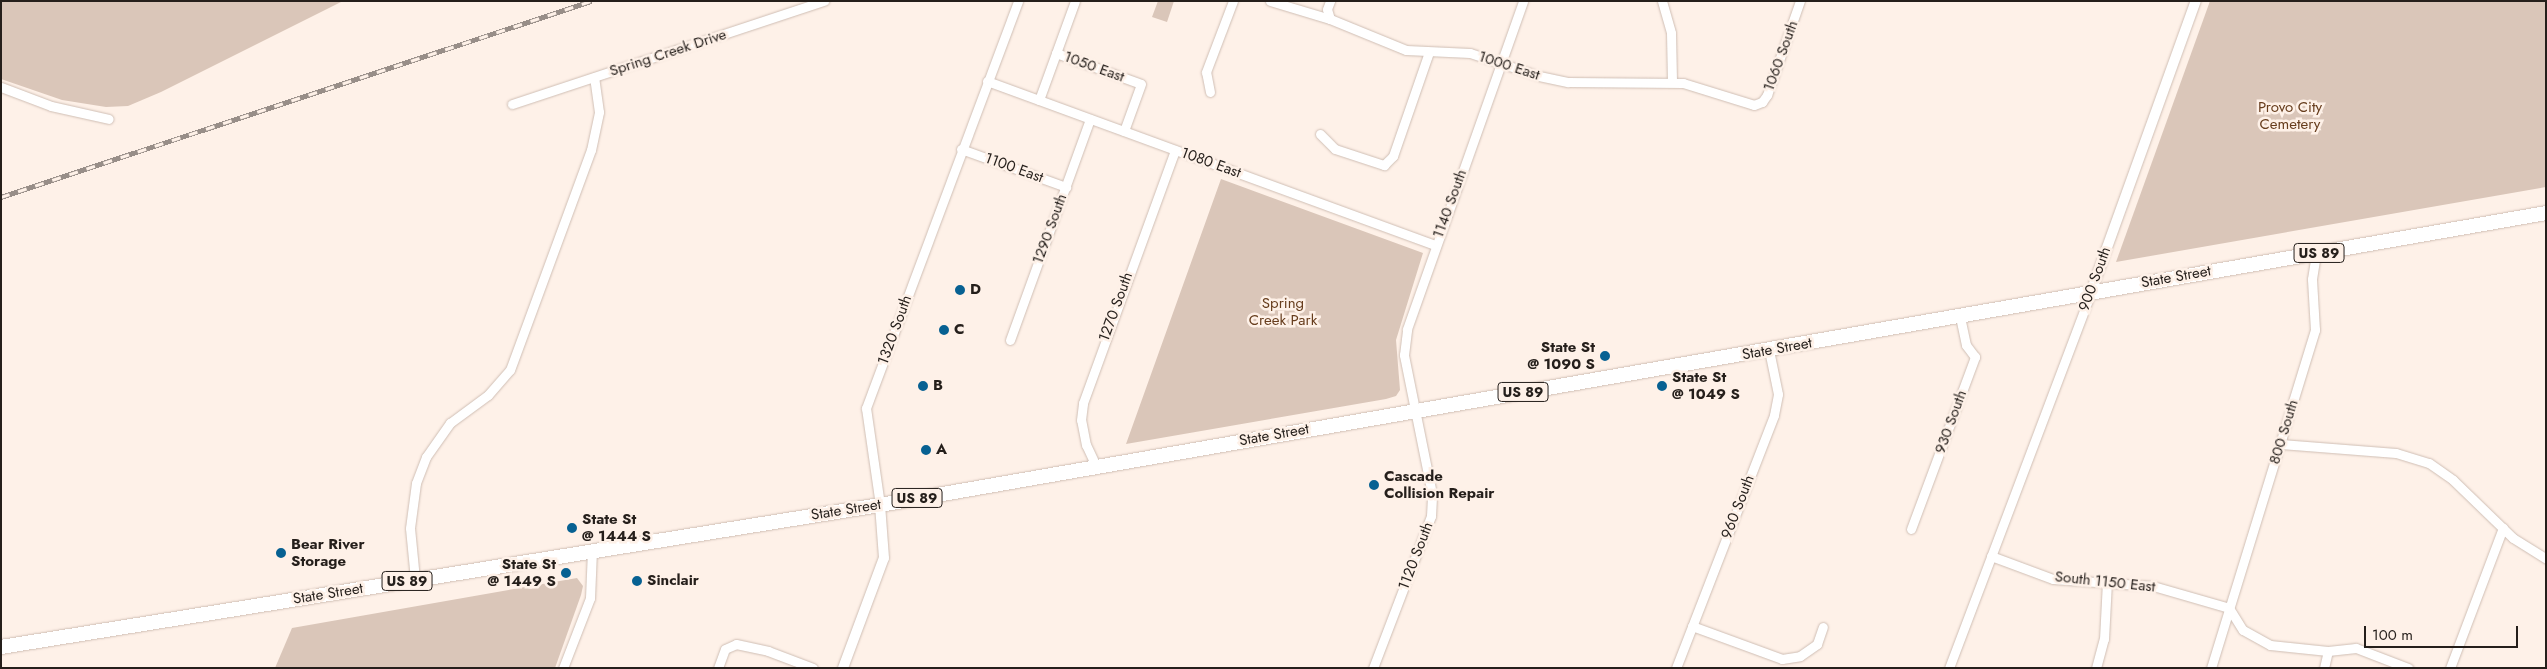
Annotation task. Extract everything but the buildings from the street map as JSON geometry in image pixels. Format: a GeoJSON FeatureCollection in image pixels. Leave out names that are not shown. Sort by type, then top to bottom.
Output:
{"type":"FeatureCollection","features":[{"type":"Feature","properties":{"kind":"main road","name":"State Street"},"geometry":{"type":"LineString","coordinates":[[1,647],[880,505],[2546,212]]}},
{"type":"Feature","properties":{"kind":"street","name":"Spring Creek Drive"},"geometry":{"type":"LineString","coordinates":[[512,104],[824,1]]}},
{"type":"Feature","properties":{"kind":"street","name":"1320 South"},"geometry":{"type":"LineString","coordinates":[[843,668],[884,558],[880,505],[866,408],[986,81],[1018,1]]}},
{"type":"Feature","properties":{"kind":"street"},"geometry":{"type":"LineString","coordinates":[[1039,100],[1075,1]]}},
{"type":"Feature","properties":{"kind":"street"},"geometry":{"type":"LineString","coordinates":[[1210,92],[1206,72],[1233,1]]}},
{"type":"Feature","properties":{"kind":"street","name":"1000 East"},"geometry":{"type":"LineString","coordinates":[[1270,1],[1330,19],[1406,50],[1429,52],[1458,51],[1539,76],[1568,82],[1672,82],[1695,85],[1754,105]]}},
{"type":"Feature","properties":{"kind":"street"},"geometry":{"type":"LineString","coordinates":[[1330,1],[1327,9],[1330,19]]}},
{"type":"Feature","properties":{"kind":"street","name":"1140 South"},"geometry":{"type":"LineString","coordinates":[[1415,411],[1404,355],[1411,314],[1523,1]]}},
{"type":"Feature","properties":{"kind":"street"},"geometry":{"type":"LineString","coordinates":[[1662,1],[1671,34],[1672,82]]}},
{"type":"Feature","properties":{"kind":"street","name":"1060 South"},"geometry":{"type":"LineString","coordinates":[[1754,105],[1762,102],[1767,95],[1800,1]]}},
{"type":"Feature","properties":{"kind":"street","name":"900 South"},"geometry":{"type":"LineString","coordinates":[[1949,668],[2091,292],[2194,2]]}},
{"type":"Feature","properties":{"kind":"street"},"geometry":{"type":"LineString","coordinates":[[1320,134],[1335,149],[1384,165],[1393,156],[1429,52]]}},
{"type":"Feature","properties":{"kind":"street","name":"1050 East"},"geometry":{"type":"LineString","coordinates":[[1056,53],[1141,84],[1124,131]]}},
{"type":"Feature","properties":{"kind":"street"},"geometry":{"type":"LineString","coordinates":[[415,579],[410,528],[416,483],[426,456],[450,423],[488,395],[510,370],[591,150],[599,112],[594,77]]}},
{"type":"Feature","properties":{"kind":"street","name":"1080 East"},"geometry":{"type":"LineString","coordinates":[[986,81],[1435,245]]}},
{"type":"Feature","properties":{"kind":"street"},"geometry":{"type":"LineString","coordinates":[[1,87],[51,106],[109,119]]}},
{"type":"Feature","properties":{"kind":"street","name":"1290 South"},"geometry":{"type":"LineString","coordinates":[[1010,340],[1090,119]]}},
{"type":"Feature","properties":{"kind":"street","name":"1100 East"},"geometry":{"type":"LineString","coordinates":[[962,149],[1066,187]]}},
{"type":"Feature","properties":{"kind":"street","name":"1270 South"},"geometry":{"type":"LineString","coordinates":[[1096,466],[1086,444],[1081,420],[1085,396],[1175,150]]}},
{"type":"Feature","properties":{"kind":"street","name":"800 South"},"geometry":{"type":"LineString","coordinates":[[2211,668],[2315,330],[2312,279],[2316,253]]}},
{"type":"Feature","properties":{"kind":"street","name":"930 South"},"geometry":{"type":"LineString","coordinates":[[1911,529],[1975,357],[1966,345],[1960,316]]}},
{"type":"Feature","properties":{"kind":"street","name":"960 South"},"geometry":{"type":"LineString","coordinates":[[1677,664],[1774,415],[1778,394],[1769,350]]}},
{"type":"Feature","properties":{"kind":"street","name":"1120 South"},"geometry":{"type":"LineString","coordinates":[[1372,668],[1431,516],[1432,494],[1415,411]]}},
{"type":"Feature","properties":{"kind":"street"},"geometry":{"type":"LineString","coordinates":[[2281,444],[2413,457],[2453,480],[2503,528],[2546,559]]}},
{"type":"Feature","properties":{"kind":"street"},"geometry":{"type":"LineString","coordinates":[[2450,668],[2503,528]]}},
{"type":"Feature","properties":{"kind":"street"},"geometry":{"type":"LineString","coordinates":[[564,668],[590,598],[592,551]]}},
{"type":"Feature","properties":{"kind":"street","name":"South 1150 East"},"geometry":{"type":"LineString","coordinates":[[1991,556],[2053,579],[2153,586],[2229,608]]}},
{"type":"Feature","properties":{"kind":"street"},"geometry":{"type":"LineString","coordinates":[[2096,668],[2104,639],[2107,582]]}},
{"type":"Feature","properties":{"kind":"street"},"geometry":{"type":"LineString","coordinates":[[2229,608],[2243,630],[2263,643],[2328,651],[2356,648],[2408,668]]}},
{"type":"Feature","properties":{"kind":"street"},"geometry":{"type":"LineString","coordinates":[[1692,626],[1782,659],[1800,656],[1816,644],[1823,627]]}},
{"type":"Feature","properties":{"kind":"street"},"geometry":{"type":"LineString","coordinates":[[718,668],[725,649],[732,644],[768,651],[813,668]]}},
{"type":"Feature","properties":{"kind":"street"},"geometry":{"type":"LineString","coordinates":[[2324,668],[2328,651]]}},
{"type":"Feature","properties":{"kind":"green space"},"geometry":{"type":"Polygon","coordinates":[[[1,1],[343,1],[161,92],[128,106],[106,107],[62,100],[1,79],[1,1]]]}},
{"type":"Feature","properties":{"kind":"green space"},"geometry":{"type":"Polygon","coordinates":[[[1158,1],[1174,1],[1167,22],[1152,17],[1158,1]]]}},
{"type":"Feature","properties":{"kind":"green space","name":"Provo City Cemetery"},"geometry":{"type":"Polygon","coordinates":[[[2210,1],[2546,1],[2546,187],[2116,262],[2210,1]]]}},
{"type":"Feature","properties":{"kind":"green space","name":"Spring Creek Park"},"geometry":{"type":"Polygon","coordinates":[[[1221,179],[1423,253],[1396,340],[1400,390],[1396,396],[1386,399],[1126,444],[1221,179]]]}},
{"type":"Feature","properties":{"kind":"green space"},"geometry":{"type":"Polygon","coordinates":[[[577,578],[583,586],[581,595],[555,668],[275,668],[292,628],[577,578]]]}},
{"type":"Feature","properties":{"kind":"railway"},"geometry":{"type":"LineString","coordinates":[[1,197],[591,1]]}},
{"type":"Feature","properties":{"kind":"place","name":"D"},"geometry":{"type":"Point","coordinates":[960,290]}},
{"type":"Feature","properties":{"kind":"place","name":"C"},"geometry":{"type":"Point","coordinates":[944,330]}},
{"type":"Feature","properties":{"kind":"place","name":"State St @ 1090 S"},"geometry":{"type":"Point","coordinates":[1605,356]}},
{"type":"Feature","properties":{"kind":"place","name":"B"},"geometry":{"type":"Point","coordinates":[923,386]}},
{"type":"Feature","properties":{"kind":"place","name":"State St @ 1049 S"},"geometry":{"type":"Point","coordinates":[1662,386]}},
{"type":"Feature","properties":{"kind":"place","name":"A"},"geometry":{"type":"Point","coordinates":[926,450]}},
{"type":"Feature","properties":{"kind":"place","name":"Cascade Collision Repair"},"geometry":{"type":"Point","coordinates":[1374,485]}},
{"type":"Feature","properties":{"kind":"place","name":"State St @ 1444 S"},"geometry":{"type":"Point","coordinates":[572,528]}},
{"type":"Feature","properties":{"kind":"place","name":"Bear River Storage"},"geometry":{"type":"Point","coordinates":[281,553]}},
{"type":"Feature","properties":{"kind":"place","name":"State St @ 1449 S"},"geometry":{"type":"Point","coordinates":[566,573]}},
{"type":"Feature","properties":{"kind":"place","name":"Sinclair"},"geometry":{"type":"Point","coordinates":[637,581]}}]}
